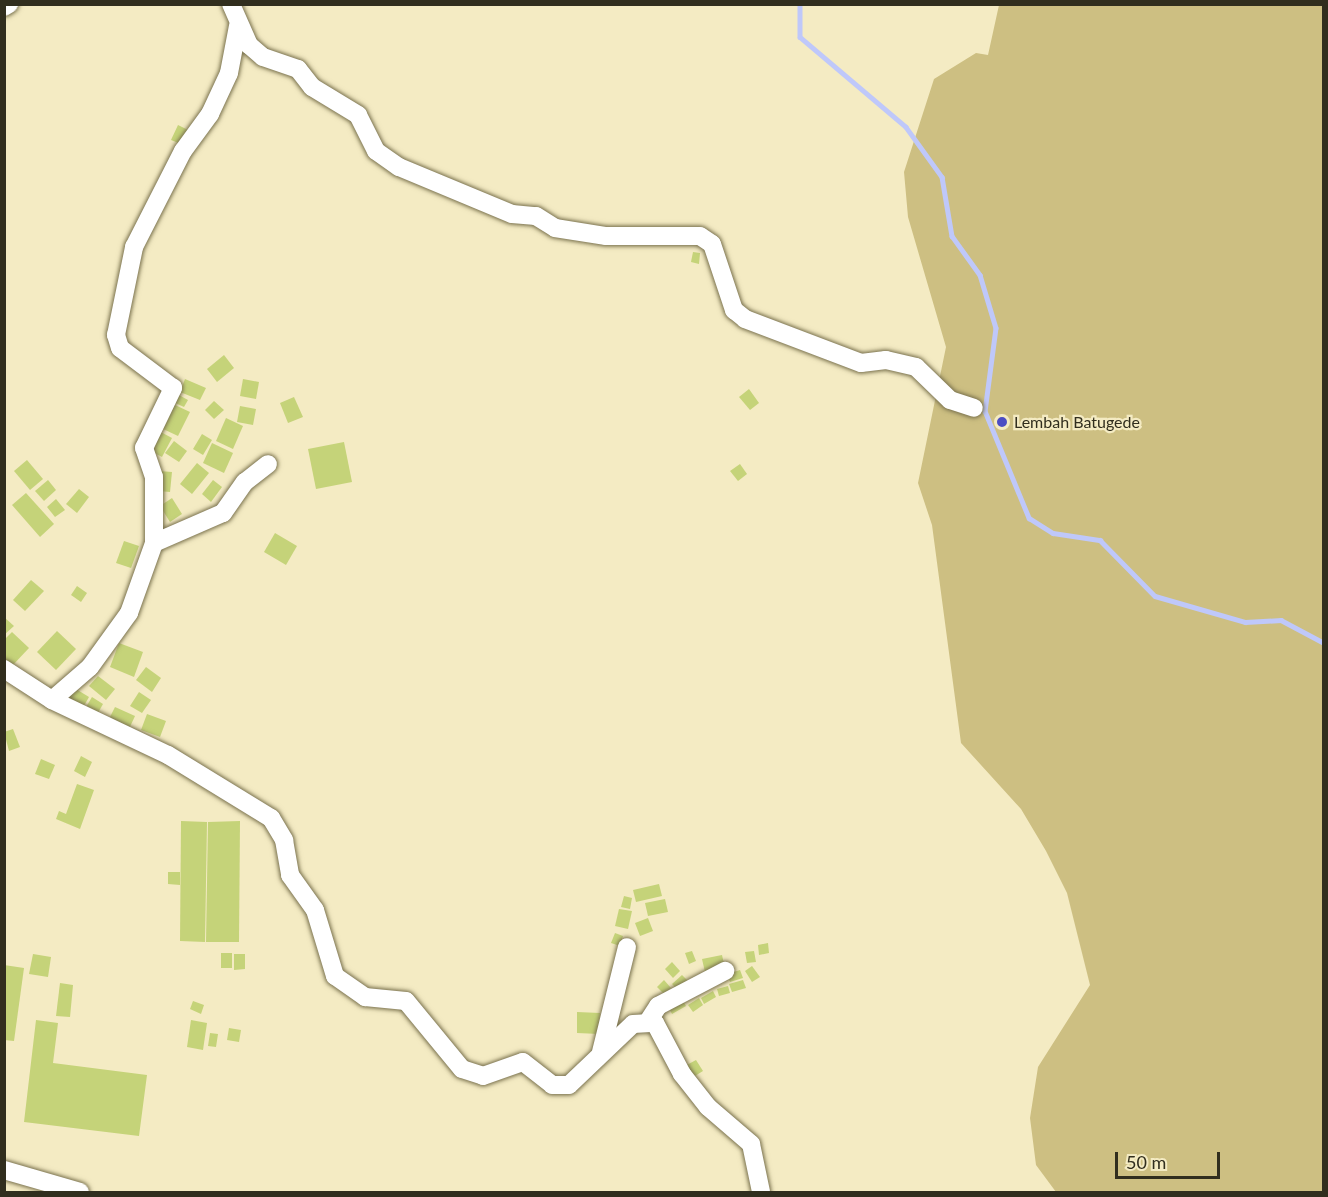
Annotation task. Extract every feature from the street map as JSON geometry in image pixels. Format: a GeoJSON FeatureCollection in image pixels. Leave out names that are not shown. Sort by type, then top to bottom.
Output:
{"type":"FeatureCollection","features":[{"type":"Feature","properties":{"kind":"street"},"geometry":{"type":"LineString","coordinates":[[4,7],[9,4]]}},
{"type":"Feature","properties":{"kind":"street"},"geometry":{"type":"LineString","coordinates":[[231,4],[238,27],[263,57],[298,69],[312,87],[358,115],[376,151],[399,167],[512,214],[536,216],[555,228],[606,236],[700,236],[712,244],[734,310],[745,319],[861,363],[886,360],[916,366],[950,400],[974,408]]}},
{"type":"Feature","properties":{"kind":"street"},"geometry":{"type":"LineString","coordinates":[[52,700],[90,667],[129,613],[154,543],[154,477],[144,448],[173,388],[120,348],[116,335],[134,247],[183,151],[210,114],[229,73],[238,27]]}},
{"type":"Feature","properties":{"kind":"street"},"geometry":{"type":"LineString","coordinates":[[154,543],[223,513],[245,482],[268,464]]}},
{"type":"Feature","properties":{"kind":"street"},"geometry":{"type":"LineString","coordinates":[[4,669],[52,700],[168,755],[271,818],[284,840],[290,875],[315,910],[335,976],[365,997],[406,1000],[462,1069],[483,1076],[523,1062],[552,1085],[562,1086],[578,1079],[601,1052],[633,1024],[649,1020],[658,1006],[725,971]]}},
{"type":"Feature","properties":{"kind":"street"},"geometry":{"type":"LineString","coordinates":[[601,1052],[627,947]]}},
{"type":"Feature","properties":{"kind":"street"},"geometry":{"type":"LineString","coordinates":[[649,1020],[664,1031],[682,1074],[708,1107],[751,1144],[761,1192]]}},
{"type":"Feature","properties":{"kind":"street"},"geometry":{"type":"LineString","coordinates":[[4,1170],[80,1192]]}},
{"type":"Feature","properties":{"kind":"shaded area"},"geometry":{"type":"Polygon","coordinates":[[[999,5],[1323,5],[1323,1192],[1056,1192],[1036,1165],[1030,1118],[1038,1067],[1090,985],[1067,893],[1046,851],[1021,809],[961,743],[932,525],[918,483],[946,347],[908,217],[904,172],[934,79],[976,53],[988,55],[999,5]]]}},
{"type":"Feature","properties":{"kind":"building"},"geometry":{"type":"Polygon","coordinates":[[[178,125],[188,130],[181,144],[171,140],[178,125]]]}},
{"type":"Feature","properties":{"kind":"building"},"geometry":{"type":"Polygon","coordinates":[[[693,252],[700,253],[699,264],[691,262],[693,252]]]}},
{"type":"Feature","properties":{"kind":"building"},"geometry":{"type":"Polygon","coordinates":[[[224,355],[234,368],[217,382],[207,369],[224,355]]]}},
{"type":"Feature","properties":{"kind":"building"},"geometry":{"type":"Polygon","coordinates":[[[185,379],[206,388],[200,400],[180,392],[185,379]]]}},
{"type":"Feature","properties":{"kind":"building"},"geometry":{"type":"Polygon","coordinates":[[[243,379],[259,382],[256,399],[240,396],[243,379]]]}},
{"type":"Feature","properties":{"kind":"building"},"geometry":{"type":"Polygon","coordinates":[[[749,389],[759,403],[750,410],[739,397],[749,389]]]}},
{"type":"Feature","properties":{"kind":"building"},"geometry":{"type":"Polygon","coordinates":[[[177,394],[188,400],[184,407],[173,402],[177,394]]]}},
{"type":"Feature","properties":{"kind":"building"},"geometry":{"type":"Polygon","coordinates":[[[294,397],[303,417],[288,423],[280,403],[294,397]]]}},
{"type":"Feature","properties":{"kind":"building"},"geometry":{"type":"Polygon","coordinates":[[[214,401],[224,410],[214,419],[205,410],[214,401]]]}},
{"type":"Feature","properties":{"kind":"building"},"geometry":{"type":"Polygon","coordinates":[[[173,404],[190,412],[178,436],[161,428],[173,404]]]}},
{"type":"Feature","properties":{"kind":"building"},"geometry":{"type":"Polygon","coordinates":[[[240,406],[256,409],[253,425],[237,422],[240,406]]]}},
{"type":"Feature","properties":{"kind":"building"},"geometry":{"type":"Polygon","coordinates":[[[226,418],[243,426],[233,449],[216,441],[226,418]]]}},
{"type":"Feature","properties":{"kind":"building"},"geometry":{"type":"Polygon","coordinates":[[[157,430],[172,438],[162,457],[147,449],[157,430]]]}},
{"type":"Feature","properties":{"kind":"building"},"geometry":{"type":"Polygon","coordinates":[[[202,434],[212,440],[203,455],[193,449],[202,434]]]}},
{"type":"Feature","properties":{"kind":"building"},"geometry":{"type":"Polygon","coordinates":[[[174,441],[187,451],[179,462],[165,453],[174,441]]]}},
{"type":"Feature","properties":{"kind":"building"},"geometry":{"type":"Polygon","coordinates":[[[344,442],[352,482],[316,489],[308,449],[344,442]]]}},
{"type":"Feature","properties":{"kind":"building"},"geometry":{"type":"Polygon","coordinates":[[[212,443],[233,453],[224,473],[203,463],[212,443]]]}},
{"type":"Feature","properties":{"kind":"building"},"geometry":{"type":"Polygon","coordinates":[[[27,460],[43,479],[30,490],[14,471],[27,460]]]}},
{"type":"Feature","properties":{"kind":"building"},"geometry":{"type":"Polygon","coordinates":[[[197,463],[209,473],[192,494],[180,484],[197,463]]]}},
{"type":"Feature","properties":{"kind":"building"},"geometry":{"type":"Polygon","coordinates":[[[740,464],[747,474],[738,481],[730,471],[740,464]]]}},
{"type":"Feature","properties":{"kind":"building"},"geometry":{"type":"Polygon","coordinates":[[[159,471],[172,472],[170,492],[158,491],[159,471]]]}},
{"type":"Feature","properties":{"kind":"building"},"geometry":{"type":"Polygon","coordinates":[[[48,480],[56,490],[44,501],[35,491],[48,480]]]}},
{"type":"Feature","properties":{"kind":"building"},"geometry":{"type":"Polygon","coordinates":[[[213,480],[222,487],[211,502],[202,494],[213,480]]]}},
{"type":"Feature","properties":{"kind":"building"},"geometry":{"type":"Polygon","coordinates":[[[79,489],[89,497],[77,513],[66,504],[79,489]]]}},
{"type":"Feature","properties":{"kind":"building"},"geometry":{"type":"Polygon","coordinates":[[[26,493],[54,524],[40,537],[12,505],[26,493]]]}},
{"type":"Feature","properties":{"kind":"building"},"geometry":{"type":"Polygon","coordinates":[[[172,498],[182,514],[170,522],[160,506],[172,498]]]}},
{"type":"Feature","properties":{"kind":"building"},"geometry":{"type":"Polygon","coordinates":[[[56,499],[65,510],[55,517],[47,507],[56,499]]]}},
{"type":"Feature","properties":{"kind":"building"},"geometry":{"type":"Polygon","coordinates":[[[275,533],[297,546],[286,565],[264,552],[275,533]]]}},
{"type":"Feature","properties":{"kind":"building"},"geometry":{"type":"Polygon","coordinates":[[[124,541],[139,546],[131,568],[116,563],[124,541]]]}},
{"type":"Feature","properties":{"kind":"building"},"geometry":{"type":"Polygon","coordinates":[[[31,580],[44,591],[25,611],[13,600],[31,580]]]}},
{"type":"Feature","properties":{"kind":"building"},"geometry":{"type":"Polygon","coordinates":[[[77,586],[87,593],[81,602],[71,595],[77,586]]]}},
{"type":"Feature","properties":{"kind":"building"},"geometry":{"type":"Polygon","coordinates":[[[4,617],[14,626],[4,635],[4,617]]]}},
{"type":"Feature","properties":{"kind":"building"},"geometry":{"type":"Polygon","coordinates":[[[57,631],[76,649],[56,670],[37,652],[57,631]]]}},
{"type":"Feature","properties":{"kind":"building"},"geometry":{"type":"Polygon","coordinates":[[[12,632],[29,648],[12,666],[4,658],[4,640],[12,632]]]}},
{"type":"Feature","properties":{"kind":"building"},"geometry":{"type":"Polygon","coordinates":[[[119,643],[143,652],[134,677],[110,667],[119,643]]]}},
{"type":"Feature","properties":{"kind":"building"},"geometry":{"type":"Polygon","coordinates":[[[146,667],[161,678],[152,692],[136,680],[146,667]]]}},
{"type":"Feature","properties":{"kind":"building"},"geometry":{"type":"Polygon","coordinates":[[[98,676],[115,689],[106,700],[89,686],[98,676]]]}},
{"type":"Feature","properties":{"kind":"building"},"geometry":{"type":"Polygon","coordinates":[[[71,686],[89,697],[81,711],[63,700],[71,686]]]}},
{"type":"Feature","properties":{"kind":"building"},"geometry":{"type":"Polygon","coordinates":[[[139,692],[151,700],[142,713],[130,706],[139,692]]]}},
{"type":"Feature","properties":{"kind":"building"},"geometry":{"type":"Polygon","coordinates":[[[92,697],[103,704],[95,718],[83,712],[92,697]]]}},
{"type":"Feature","properties":{"kind":"building"},"geometry":{"type":"Polygon","coordinates":[[[115,707],[135,716],[128,731],[108,721],[115,707]]]}},
{"type":"Feature","properties":{"kind":"building"},"geometry":{"type":"Polygon","coordinates":[[[147,714],[166,721],[160,737],[141,730],[147,714]]]}},
{"type":"Feature","properties":{"kind":"building"},"geometry":{"type":"Polygon","coordinates":[[[13,729],[20,747],[9,751],[4,732],[13,729]]]}},
{"type":"Feature","properties":{"kind":"building"},"geometry":{"type":"Polygon","coordinates":[[[81,756],[92,762],[85,777],[74,771],[81,756]]]}},
{"type":"Feature","properties":{"kind":"building"},"geometry":{"type":"Polygon","coordinates":[[[41,759],[55,765],[49,779],[35,774],[41,759]]]}},
{"type":"Feature","properties":{"kind":"building"},"geometry":{"type":"Polygon","coordinates":[[[77,784],[94,790],[80,829],[56,819],[59,811],[66,814],[77,784]]]}},
{"type":"Feature","properties":{"kind":"building"},"geometry":{"type":"Polygon","coordinates":[[[181,821],[207,822],[205,942],[180,941],[181,821]]]}},
{"type":"Feature","properties":{"kind":"building"},"geometry":{"type":"Polygon","coordinates":[[[240,821],[239,942],[206,942],[208,822],[240,821]]]}},
{"type":"Feature","properties":{"kind":"building"},"geometry":{"type":"Polygon","coordinates":[[[168,872],[180,872],[180,885],[168,884],[168,872]]]}},
{"type":"Feature","properties":{"kind":"building"},"geometry":{"type":"Polygon","coordinates":[[[659,884],[662,896],[636,902],[633,890],[659,884]]]}},
{"type":"Feature","properties":{"kind":"building"},"geometry":{"type":"Polygon","coordinates":[[[624,896],[632,898],[630,909],[621,907],[624,896]]]}},
{"type":"Feature","properties":{"kind":"building"},"geometry":{"type":"Polygon","coordinates":[[[665,899],[668,912],[648,916],[645,903],[665,899]]]}},
{"type":"Feature","properties":{"kind":"building"},"geometry":{"type":"Polygon","coordinates":[[[619,909],[632,911],[628,929],[615,926],[619,909]]]}},
{"type":"Feature","properties":{"kind":"building"},"geometry":{"type":"Polygon","coordinates":[[[648,918],[653,931],[640,936],[635,923],[648,918]]]}},
{"type":"Feature","properties":{"kind":"building"},"geometry":{"type":"Polygon","coordinates":[[[615,933],[623,936],[620,946],[611,943],[615,933]]]}},
{"type":"Feature","properties":{"kind":"building"},"geometry":{"type":"Polygon","coordinates":[[[768,943],[769,953],[759,955],[758,945],[768,943]]]}},
{"type":"Feature","properties":{"kind":"building"},"geometry":{"type":"Polygon","coordinates":[[[692,951],[696,961],[689,964],[685,953],[692,951]]]}},
{"type":"Feature","properties":{"kind":"building"},"geometry":{"type":"Polygon","coordinates":[[[754,951],[756,962],[747,963],[745,952],[754,951]]]}},
{"type":"Feature","properties":{"kind":"building"},"geometry":{"type":"Polygon","coordinates":[[[221,953],[232,953],[232,968],[221,968],[221,953]]]}},
{"type":"Feature","properties":{"kind":"building"},"geometry":{"type":"Polygon","coordinates":[[[33,954],[51,957],[48,977],[29,974],[33,954]]]}},
{"type":"Feature","properties":{"kind":"building"},"geometry":{"type":"Polygon","coordinates":[[[234,954],[245,954],[245,969],[234,970],[234,954]]]}},
{"type":"Feature","properties":{"kind":"building"},"geometry":{"type":"Polygon","coordinates":[[[722,955],[725,968],[705,972],[702,959],[722,955]]]}},
{"type":"Feature","properties":{"kind":"building"},"geometry":{"type":"Polygon","coordinates":[[[672,962],[680,971],[673,978],[665,969],[672,962]]]}},
{"type":"Feature","properties":{"kind":"building"},"geometry":{"type":"Polygon","coordinates":[[[4,965],[24,968],[14,1041],[4,1040],[4,965]]]}},
{"type":"Feature","properties":{"kind":"building"},"geometry":{"type":"Polygon","coordinates":[[[752,966],[760,977],[752,982],[745,971],[752,966]]]}},
{"type":"Feature","properties":{"kind":"building"},"geometry":{"type":"Polygon","coordinates":[[[740,970],[743,978],[730,982],[727,974],[740,970]]]}},
{"type":"Feature","properties":{"kind":"building"},"geometry":{"type":"Polygon","coordinates":[[[682,975],[690,983],[680,992],[672,984],[682,975]]]}},
{"type":"Feature","properties":{"kind":"building"},"geometry":{"type":"Polygon","coordinates":[[[664,980],[671,988],[664,994],[657,987],[664,980]]]}},
{"type":"Feature","properties":{"kind":"building"},"geometry":{"type":"Polygon","coordinates":[[[743,980],[746,988],[732,992],[729,984],[743,980]]]}},
{"type":"Feature","properties":{"kind":"building"},"geometry":{"type":"Polygon","coordinates":[[[60,983],[73,985],[70,1017],[56,1016],[60,983]]]}},
{"type":"Feature","properties":{"kind":"building"},"geometry":{"type":"Polygon","coordinates":[[[728,986],[730,993],[719,996],[717,989],[728,986]]]}},
{"type":"Feature","properties":{"kind":"building"},"geometry":{"type":"Polygon","coordinates":[[[713,991],[716,997],[704,1004],[701,998],[713,991]]]}},
{"type":"Feature","properties":{"kind":"building"},"geometry":{"type":"Polygon","coordinates":[[[681,997],[686,1006],[672,1014],[667,1004],[681,997]]]}},
{"type":"Feature","properties":{"kind":"building"},"geometry":{"type":"Polygon","coordinates":[[[699,998],[703,1005],[693,1012],[688,1005],[699,998]]]}},
{"type":"Feature","properties":{"kind":"building"},"geometry":{"type":"Polygon","coordinates":[[[193,1001],[204,1005],[201,1014],[190,1009],[193,1001]]]}},
{"type":"Feature","properties":{"kind":"building"},"geometry":{"type":"Polygon","coordinates":[[[577,1012],[600,1013],[599,1034],[577,1033],[577,1012]]]}},
{"type":"Feature","properties":{"kind":"building"},"geometry":{"type":"Polygon","coordinates":[[[36,1020],[58,1023],[53,1063],[147,1075],[139,1136],[24,1122],[36,1020]]]}},
{"type":"Feature","properties":{"kind":"building"},"geometry":{"type":"Polygon","coordinates":[[[191,1020],[207,1023],[203,1050],[187,1047],[191,1020]]]}},
{"type":"Feature","properties":{"kind":"building"},"geometry":{"type":"Polygon","coordinates":[[[229,1028],[241,1030],[239,1042],[227,1040],[229,1028]]]}},
{"type":"Feature","properties":{"kind":"building"},"geometry":{"type":"Polygon","coordinates":[[[210,1033],[218,1034],[216,1047],[208,1046],[210,1033]]]}},
{"type":"Feature","properties":{"kind":"building"},"geometry":{"type":"Polygon","coordinates":[[[696,1060],[703,1071],[690,1079],[683,1067],[696,1060]]]}},
{"type":"Feature","properties":{"kind":"waterway"},"geometry":{"type":"LineString","coordinates":[[800,4],[800,37],[906,127],[942,177],[952,236],[980,275],[996,328],[985,411],[1029,518],[1053,533],[1100,540],[1155,596],[1245,622],[1281,620],[1324,643]]}},
{"type":"Feature","properties":{"kind":"place","name":"Lembah Batugede"},"geometry":{"type":"Point","coordinates":[1002,422]}}]}
